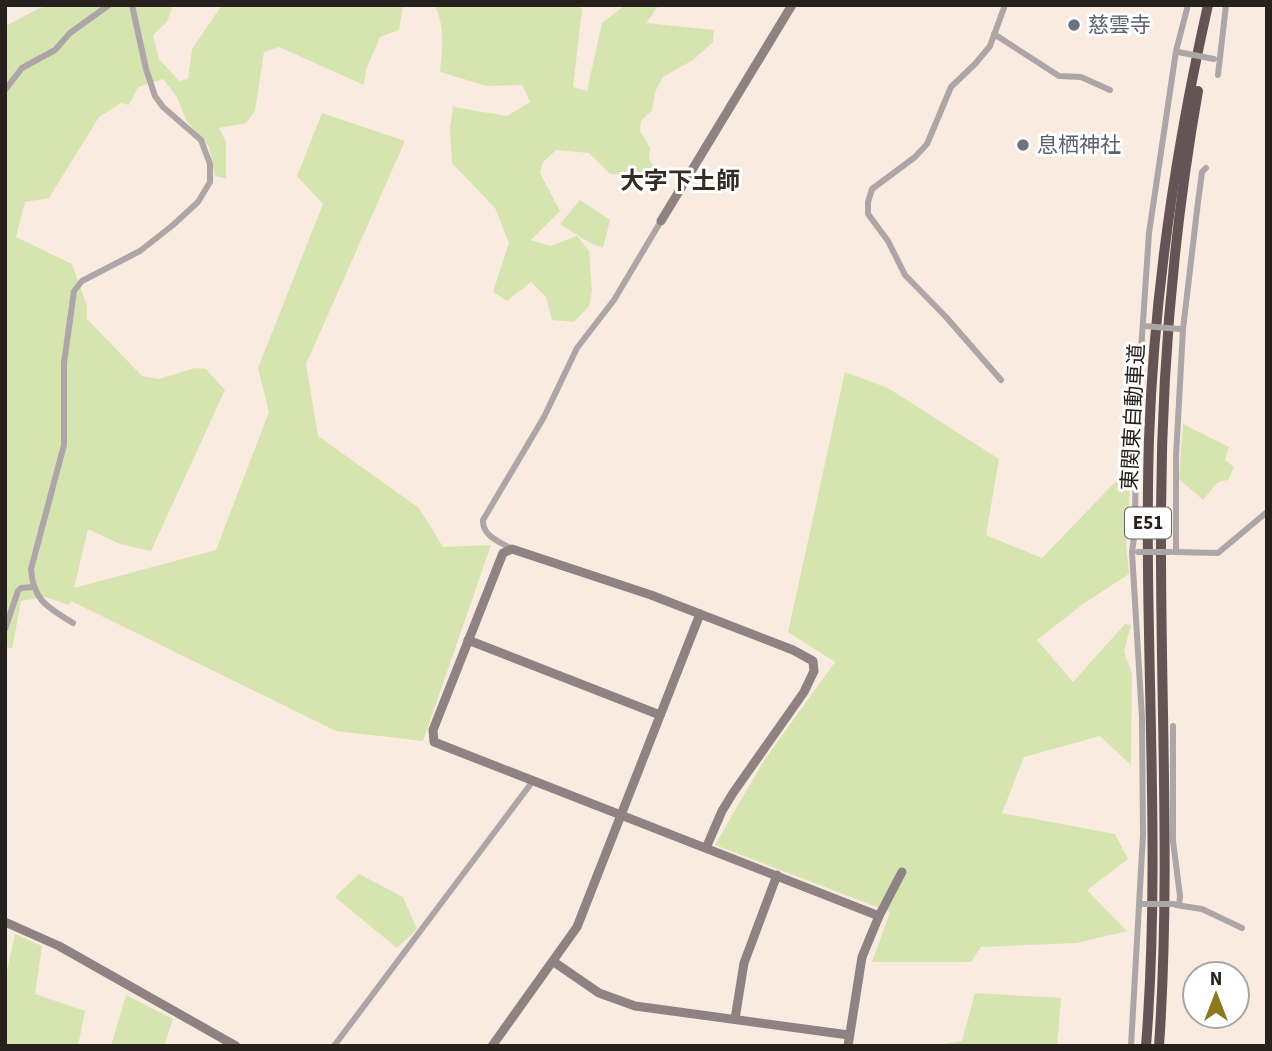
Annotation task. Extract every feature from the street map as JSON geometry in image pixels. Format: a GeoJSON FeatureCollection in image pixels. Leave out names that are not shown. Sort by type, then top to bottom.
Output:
{"type":"FeatureCollection","features":[{"type":"Feature","properties":{"kind":"highway","name":"東関東自動車道"},"geometry":{"type":"LineString","coordinates":[[1146,1046],[1152,881],[1148,572],[1152,378],[1174,183],[1211,5]]}},
{"type":"Feature","properties":{"kind":"highway","name":"東関東自動車道"},"geometry":{"type":"LineString","coordinates":[[1159,1046],[1165,858],[1161,519],[1164,378],[1184,183],[1211,5]]}},
{"type":"Feature","properties":{"kind":"street"},"geometry":{"type":"LineString","coordinates":[[5,90],[22,68],[55,50],[71,33],[109,5]]}},
{"type":"Feature","properties":{"kind":"street"},"geometry":{"type":"LineString","coordinates":[[73,623],[45,604],[33,587],[31,569],[64,445],[63,371],[74,290],[82,281],[140,251],[173,225],[198,202],[210,182],[210,164],[201,140],[163,107],[152,89],[132,5]]}},
{"type":"Feature","properties":{"kind":"street"},"geometry":{"type":"LineString","coordinates":[[706,848],[727,802],[804,692],[814,666],[813,661],[801,653],[651,595],[512,549],[488,535],[483,527],[483,520],[544,417],[577,348],[614,300],[792,5]]}},
{"type":"Feature","properties":{"kind":"street"},"geometry":{"type":"LineString","coordinates":[[1000,380],[946,317],[905,275],[888,241],[868,214],[868,209],[872,189],[915,157],[927,144],[947,93],[982,56],[994,34],[1004,5]]}},
{"type":"Feature","properties":{"kind":"street"},"geometry":{"type":"LineString","coordinates":[[1131,1046],[1143,835],[1143,737],[1135,552],[1143,326],[1149,233],[1177,52],[1188,5]]}},
{"type":"Feature","properties":{"kind":"street"},"geometry":{"type":"LineString","coordinates":[[1218,75],[1216,59],[1226,5]]}},
{"type":"Feature","properties":{"kind":"street"},"geometry":{"type":"LineString","coordinates":[[994,34],[1059,76],[1087,79],[1110,90]]}},
{"type":"Feature","properties":{"kind":"street"},"geometry":{"type":"LineString","coordinates":[[1177,52],[1216,59]]}},
{"type":"Feature","properties":{"kind":"street"},"geometry":{"type":"LineString","coordinates":[[1174,552],[1181,329],[1202,172],[1206,168]]}},
{"type":"Feature","properties":{"kind":"street"},"geometry":{"type":"LineString","coordinates":[[1143,326],[1181,329]]}},
{"type":"Feature","properties":{"kind":"street"},"geometry":{"type":"LineString","coordinates":[[1135,552],[1218,553],[1267,512]]}},
{"type":"Feature","properties":{"kind":"street"},"geometry":{"type":"LineString","coordinates":[[512,549],[501,556],[433,730],[434,741],[878,916]]}},
{"type":"Feature","properties":{"kind":"street"},"geometry":{"type":"LineString","coordinates":[[5,629],[18,591],[21,588],[33,587]]}},
{"type":"Feature","properties":{"kind":"street"},"geometry":{"type":"LineString","coordinates":[[492,1046],[570,940],[583,915],[700,614]]}},
{"type":"Feature","properties":{"kind":"street"},"geometry":{"type":"LineString","coordinates":[[468,640],[660,715]]}},
{"type":"Feature","properties":{"kind":"street"},"geometry":{"type":"LineString","coordinates":[[1173,726],[1173,841],[1180,896],[1176,905]]}},
{"type":"Feature","properties":{"kind":"street"},"geometry":{"type":"LineString","coordinates":[[334,1046],[533,781]]}},
{"type":"Feature","properties":{"kind":"street"},"geometry":{"type":"LineString","coordinates":[[848,1046],[860,966],[878,916],[902,872]]}},
{"type":"Feature","properties":{"kind":"street"},"geometry":{"type":"LineString","coordinates":[[735,1019],[744,963],[776,875]]}},
{"type":"Feature","properties":{"kind":"street"},"geometry":{"type":"LineString","coordinates":[[1140,904],[1202,909],[1242,928]]}},
{"type":"Feature","properties":{"kind":"street"},"geometry":{"type":"LineString","coordinates":[[5,922],[59,946],[236,1046]]}},
{"type":"Feature","properties":{"kind":"street"},"geometry":{"type":"LineString","coordinates":[[554,962],[591,988],[618,1001],[651,1009],[849,1035]]}},
{"type":"Feature","properties":{"kind":"green space"},"geometry":{"type":"Polygon","coordinates":[[[46,5],[173,5],[167,22],[153,35],[159,59],[179,81],[188,79],[192,49],[222,5],[403,5],[399,30],[380,37],[366,70],[364,85],[279,47],[264,52],[255,111],[246,123],[219,128],[226,142],[226,179],[215,176],[209,147],[186,120],[177,97],[163,79],[138,87],[129,105],[121,103],[99,117],[49,198],[25,202],[16,237],[72,264],[87,306],[87,319],[142,376],[159,379],[195,368],[206,369],[225,390],[151,551],[120,544],[88,529],[74,588],[216,550],[269,412],[258,368],[323,204],[297,176],[322,113],[405,141],[306,364],[318,436],[419,508],[443,547],[491,545],[423,741],[336,731],[71,601],[69,605],[45,597],[21,601],[12,649],[5,646],[5,26],[46,5]]]}},
{"type":"Feature","properties":{"kind":"green space"},"geometry":{"type":"Polygon","coordinates":[[[434,5],[579,5],[582,9],[573,87],[587,91],[602,23],[625,5],[659,5],[646,23],[714,30],[713,42],[693,60],[663,77],[655,92],[652,110],[641,121],[640,131],[650,148],[649,160],[669,181],[662,188],[640,175],[610,174],[589,153],[556,150],[543,162],[540,173],[560,211],[531,240],[550,246],[577,236],[589,251],[592,291],[589,306],[574,322],[552,320],[546,297],[531,282],[507,301],[493,292],[509,243],[495,208],[452,163],[450,128],[453,107],[507,116],[530,102],[522,85],[487,86],[440,72],[442,29],[434,5]]]}},
{"type":"Feature","properties":{"kind":"green space"},"geometry":{"type":"Polygon","coordinates":[[[580,200],[610,220],[603,248],[560,224],[580,200]]]}},
{"type":"Feature","properties":{"kind":"green space"},"geometry":{"type":"Polygon","coordinates":[[[845,372],[888,388],[999,459],[986,535],[1042,558],[1121,476],[1130,489],[1126,544],[1129,574],[1083,604],[1037,640],[1073,682],[1125,624],[1131,625],[1124,651],[1132,674],[1131,765],[1100,736],[1024,757],[1002,813],[1115,834],[1128,859],[1087,890],[1127,931],[1077,943],[981,947],[971,962],[872,962],[890,912],[715,845],[763,762],[835,662],[788,632],[845,372]]]}},
{"type":"Feature","properties":{"kind":"green space"},"geometry":{"type":"Polygon","coordinates":[[[1183,424],[1229,447],[1225,460],[1234,467],[1228,480],[1218,482],[1203,500],[1179,479],[1183,424]]]}},
{"type":"Feature","properties":{"kind":"green space"},"geometry":{"type":"Polygon","coordinates":[[[359,874],[403,897],[417,929],[397,948],[335,897],[359,874]]]}},
{"type":"Feature","properties":{"kind":"green space"},"geometry":{"type":"Polygon","coordinates":[[[15,934],[42,946],[35,994],[85,1011],[78,1046],[5,1046],[5,980],[15,934]]]}},
{"type":"Feature","properties":{"kind":"green space"},"geometry":{"type":"Polygon","coordinates":[[[975,993],[1061,998],[1057,1046],[933,1046],[962,1041],[975,993]]]}},
{"type":"Feature","properties":{"kind":"green space"},"geometry":{"type":"Polygon","coordinates":[[[126,995],[173,1019],[164,1046],[111,1046],[126,995]]]}},
{"type":"Feature","properties":{"kind":"place","name":"慈雲寺"},"geometry":{"type":"Point","coordinates":[1074,25]}},
{"type":"Feature","properties":{"kind":"place","name":"息栖神社"},"geometry":{"type":"Point","coordinates":[1023,145]}},
{"type":"Feature","properties":{"kind":"district","name":"大字下土師"},"geometry":{"type":"Point","coordinates":[680,181]}}]}
